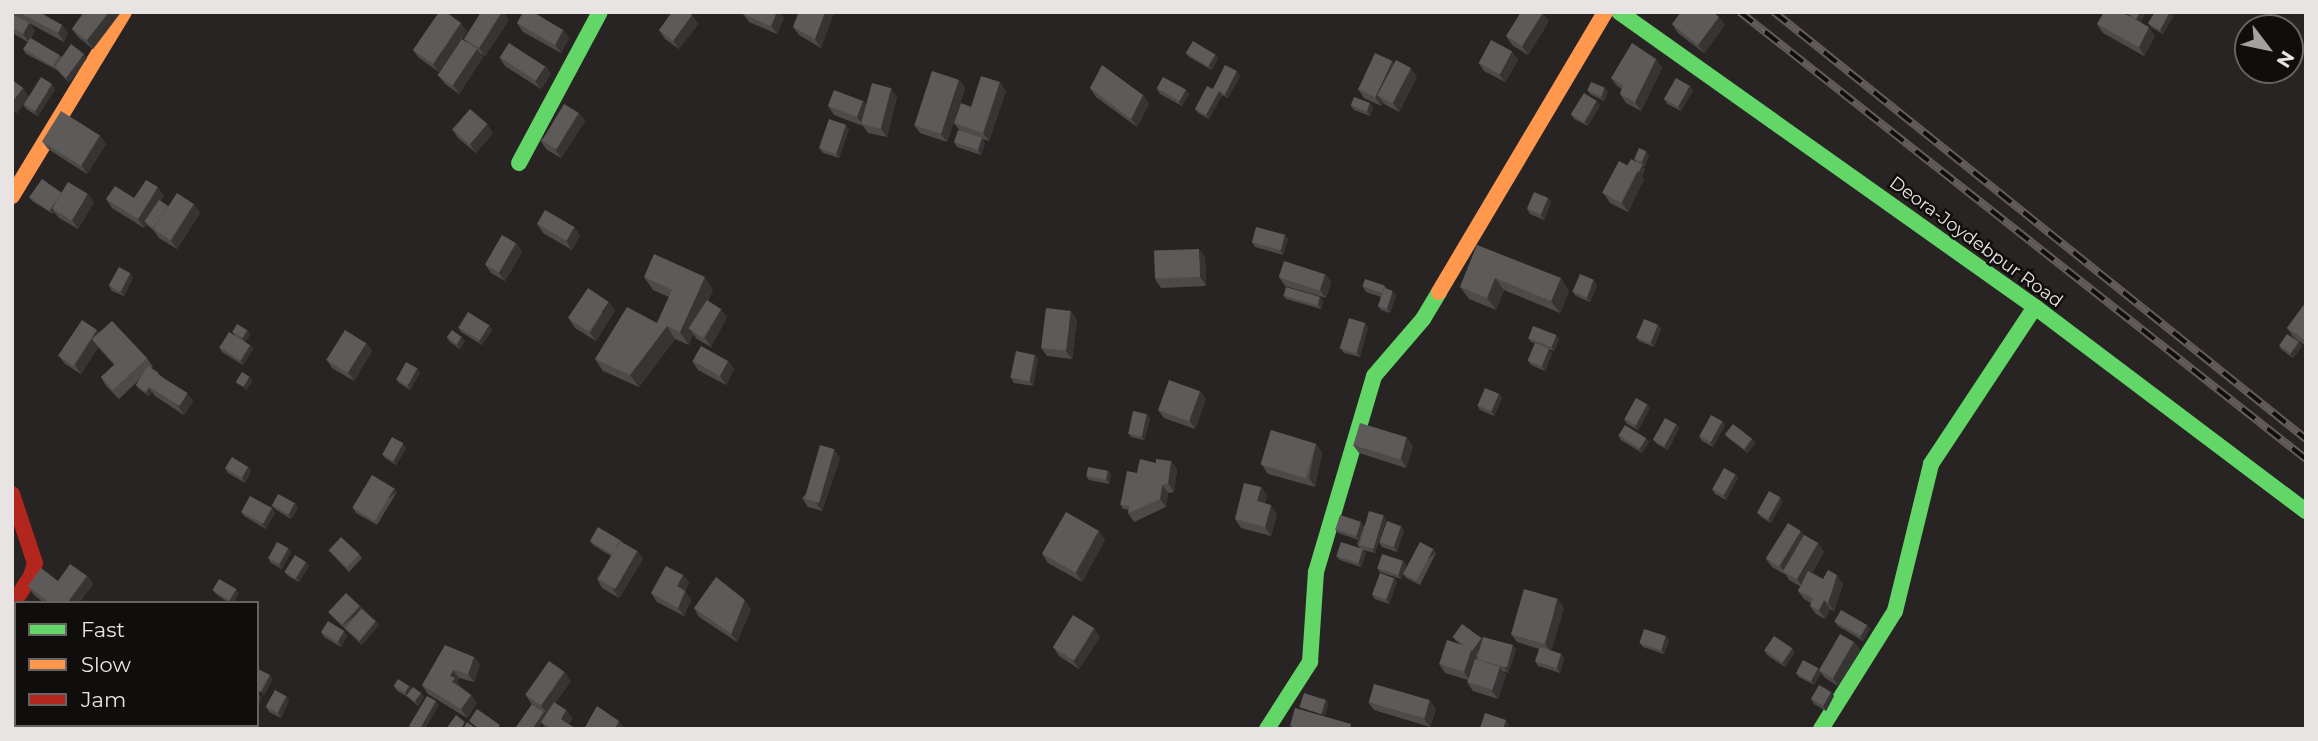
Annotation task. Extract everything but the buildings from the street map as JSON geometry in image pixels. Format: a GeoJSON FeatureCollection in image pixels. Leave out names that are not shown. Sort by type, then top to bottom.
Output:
{"type":"FeatureCollection","features":[{"type":"Feature","properties":{"kind":"street"},"geometry":{"type":"LineString","coordinates":[[12,196],[124,12]]}},
{"type":"Feature","properties":{"kind":"street"},"geometry":{"type":"LineString","coordinates":[[519,163],[600,12]]}},
{"type":"Feature","properties":{"kind":"street"},"geometry":{"type":"LineString","coordinates":[[1267,729],[1310,662],[1316,572],[1374,376],[1423,319],[1605,12]]}},
{"type":"Feature","properties":{"kind":"street","name":"Deora-Joydebpur Road"},"geometry":{"type":"LineString","coordinates":[[1619,12],[2035,307],[2306,511]]}},
{"type":"Feature","properties":{"kind":"street"},"geometry":{"type":"LineString","coordinates":[[1821,729],[1895,611],[1931,464],[2035,307]]}},
{"type":"Feature","properties":{"kind":"street"},"geometry":{"type":"LineString","coordinates":[[12,494],[35,563],[31,576],[15,601]]}},
{"type":"Feature","properties":{"kind":"railway"},"geometry":{"type":"LineString","coordinates":[[1740,12],[2306,459]]}},
{"type":"Feature","properties":{"kind":"railway"},"geometry":{"type":"LineString","coordinates":[[1774,12],[2306,439]]}},
{"type":"Feature","properties":{"kind":"traffic: fast"},"geometry":{"type":"LineString","coordinates":[[519,163],[600,12]]}},
{"type":"Feature","properties":{"kind":"traffic: fast"},"geometry":{"type":"LineString","coordinates":[[1619,12],[2035,307],[2306,511]]}},
{"type":"Feature","properties":{"kind":"traffic: fast"},"geometry":{"type":"LineString","coordinates":[[1267,729],[1310,662],[1316,572],[1374,376],[1423,319],[1439,292]]}},
{"type":"Feature","properties":{"kind":"traffic: fast"},"geometry":{"type":"LineString","coordinates":[[1821,729],[1895,611],[1931,464],[2035,307]]}},
{"type":"Feature","properties":{"kind":"traffic: slow"},"geometry":{"type":"LineString","coordinates":[[12,196],[124,12]]}},
{"type":"Feature","properties":{"kind":"traffic: slow"},"geometry":{"type":"LineString","coordinates":[[1439,292],[1605,12]]}},
{"type":"Feature","properties":{"kind":"traffic: jam"},"geometry":{"type":"LineString","coordinates":[[12,494],[35,563],[31,576],[15,601]]}}]}
